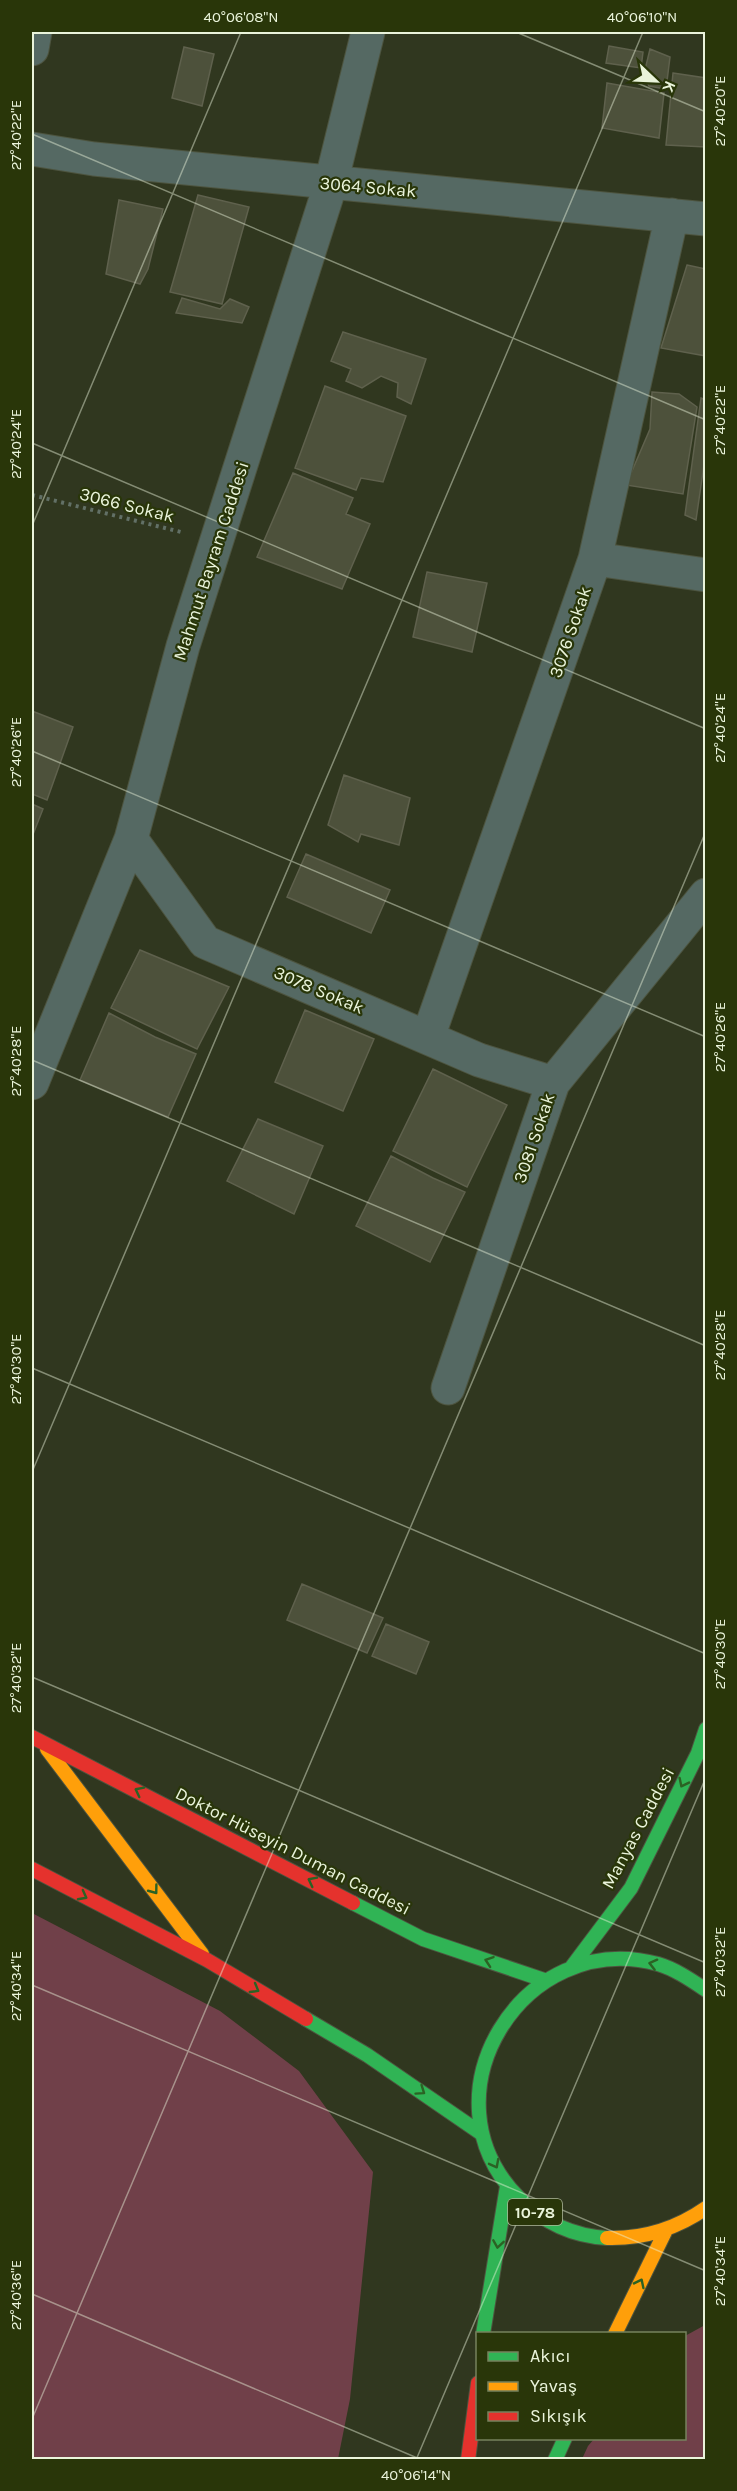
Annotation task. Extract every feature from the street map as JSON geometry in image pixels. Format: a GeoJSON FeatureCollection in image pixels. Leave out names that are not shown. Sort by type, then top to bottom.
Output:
{"type":"FeatureCollection","features":[{"type":"Feature","properties":{"kind":"main road","name":"Manyas Caddesi"},"geometry":{"type":"LineString","coordinates":[[570,1968],[631,1888],[698,1753],[705,1729]]}},
{"type":"Feature","properties":{"kind":"main road"},"geometry":{"type":"LineString","coordinates":[[37,1740],[207,1960]]}},
{"type":"Feature","properties":{"kind":"main road","name":"Doktor Hüseyin Duman Caddesi"},"geometry":{"type":"LineString","coordinates":[[37,1740],[423,1939],[544,1980]]}},
{"type":"Feature","properties":{"kind":"main road"},"geometry":{"type":"LineString","coordinates":[[32,1869],[207,1960],[367,2055],[482,2134]]}},
{"type":"Feature","properties":{"kind":"main road","name":"Manyas Caddesi"},"geometry":{"type":"LineString","coordinates":[[705,1990],[684,1975],[657,1964],[628,1959],[599,1960],[570,1968],[544,1980],[521,1998],[502,2020],[488,2047],[480,2075],[478,2104],[482,2134],[492,2161],[507,2186],[528,2207],[544,2218],[579,2234],[608,2239],[637,2238],[665,2232],[699,2219],[705,2208]]}},
{"type":"Feature","properties":{"kind":"main road","name":"10-78"},"geometry":{"type":"LineString","coordinates":[[483,2332],[507,2186]]}},
{"type":"Feature","properties":{"kind":"main road"},"geometry":{"type":"LineString","coordinates":[[616,2332],[665,2232]]}},
{"type":"Feature","properties":{"kind":"main road"},"geometry":{"type":"LineString","coordinates":[[468,2460],[476,2392]]}},
{"type":"Feature","properties":{"kind":"main road"},"geometry":{"type":"LineString","coordinates":[[555,2460],[565,2440]]}},
{"type":"Feature","properties":{"kind":"street"},"geometry":{"type":"LineString","coordinates":[[32,49],[34,32]]}},
{"type":"Feature","properties":{"kind":"street","name":"Mahmut Bayram Caddesi"},"geometry":{"type":"LineString","coordinates":[[32,1083],[131,838],[183,646],[331,183],[368,32]]}},
{"type":"Feature","properties":{"kind":"street","name":"3064 Sokak"},"geometry":{"type":"LineString","coordinates":[[32,149],[94,159],[705,219]]}},
{"type":"Feature","properties":{"kind":"street","name":"3076 Sokak"},"geometry":{"type":"LineString","coordinates":[[428,1037],[595,559],[672,215]]}},
{"type":"Feature","properties":{"kind":"street"},"geometry":{"type":"LineString","coordinates":[[595,559],[705,576]]}},
{"type":"Feature","properties":{"kind":"street","name":"3078 Sokak"},"geometry":{"type":"LineString","coordinates":[[131,838],[205,942],[479,1060],[553,1083]]}},
{"type":"Feature","properties":{"kind":"street","name":"3081 Sokak"},"geometry":{"type":"LineString","coordinates":[[448,1388],[553,1083],[705,896]]}},
{"type":"Feature","properties":{"kind":"path","name":"3066 Sokak"},"geometry":{"type":"LineString","coordinates":[[32,495],[217,541]]}},
{"type":"Feature","properties":{"kind":"shaded area"},"geometry":{"type":"Polygon","coordinates":[[[32,1913],[220,2011],[299,2071],[373,2172],[350,2399],[338,2459],[32,2459],[32,1913]]]}},
{"type":"Feature","properties":{"kind":"shaded area"},"geometry":{"type":"Polygon","coordinates":[[[705,2325],[705,2459],[582,2459],[593,2440],[686,2440],[686,2335],[705,2325]]]}},
{"type":"Feature","properties":{"kind":"building"},"geometry":{"type":"Polygon","coordinates":[[[609,46],[643,52],[641,68],[606,63],[609,46]]]}},
{"type":"Feature","properties":{"kind":"building"},"geometry":{"type":"Polygon","coordinates":[[[184,47],[214,54],[202,106],[172,98],[184,47]]]}},
{"type":"Feature","properties":{"kind":"building"},"geometry":{"type":"Polygon","coordinates":[[[650,49],[670,57],[666,89],[649,86],[644,74],[650,49]]]}},
{"type":"Feature","properties":{"kind":"building"},"geometry":{"type":"Polygon","coordinates":[[[673,73],[706,78],[706,147],[666,145],[673,73]]]}},
{"type":"Feature","properties":{"kind":"building"},"geometry":{"type":"Polygon","coordinates":[[[607,83],[664,93],[659,138],[602,128],[607,83]]]}},
{"type":"Feature","properties":{"kind":"building"},"geometry":{"type":"Polygon","coordinates":[[[198,195],[249,207],[222,304],[170,292],[198,195]]]}},
{"type":"Feature","properties":{"kind":"building"},"geometry":{"type":"Polygon","coordinates":[[[119,200],[163,209],[148,269],[140,284],[106,274],[119,200]]]}},
{"type":"Feature","properties":{"kind":"building"},"geometry":{"type":"Polygon","coordinates":[[[687,265],[706,269],[706,356],[661,348],[687,265]]]}},
{"type":"Feature","properties":{"kind":"building"},"geometry":{"type":"Polygon","coordinates":[[[182,298],[220,309],[230,299],[249,307],[242,323],[176,313],[182,298]]]}},
{"type":"Feature","properties":{"kind":"building"},"geometry":{"type":"Polygon","coordinates":[[[343,332],[426,359],[411,404],[397,397],[398,383],[381,376],[362,388],[346,381],[351,369],[331,361],[343,332]]]}},
{"type":"Feature","properties":{"kind":"building"},"geometry":{"type":"Polygon","coordinates":[[[325,386],[406,416],[383,482],[361,478],[356,490],[295,468],[325,386]]]}},
{"type":"Feature","properties":{"kind":"building"},"geometry":{"type":"Polygon","coordinates":[[[652,392],[679,394],[697,407],[683,494],[626,485],[650,429],[652,392]]]}},
{"type":"Feature","properties":{"kind":"building"},"geometry":{"type":"Polygon","coordinates":[[[701,398],[706,400],[706,451],[696,520],[685,515],[701,398]]]}},
{"type":"Feature","properties":{"kind":"building"},"geometry":{"type":"Polygon","coordinates":[[[293,473],[353,498],[346,514],[370,524],[342,589],[257,557],[293,473]]]}},
{"type":"Feature","properties":{"kind":"building"},"geometry":{"type":"Polygon","coordinates":[[[427,572],[487,583],[472,652],[413,637],[427,572]]]}},
{"type":"Feature","properties":{"kind":"building"},"geometry":{"type":"Polygon","coordinates":[[[32,711],[73,727],[47,800],[32,794],[32,711]]]}},
{"type":"Feature","properties":{"kind":"building"},"geometry":{"type":"Polygon","coordinates":[[[344,775],[410,798],[399,845],[361,834],[358,842],[328,825],[344,775]]]}},
{"type":"Feature","properties":{"kind":"building"},"geometry":{"type":"Polygon","coordinates":[[[32,804],[43,809],[32,837],[32,804]]]}},
{"type":"Feature","properties":{"kind":"building"},"geometry":{"type":"Polygon","coordinates":[[[306,854],[390,890],[371,933],[287,897],[306,854]]]}},
{"type":"Feature","properties":{"kind":"building"},"geometry":{"type":"Polygon","coordinates":[[[140,950],[229,987],[197,1049],[111,1008],[140,950]]]}},
{"type":"Feature","properties":{"kind":"building"},"geometry":{"type":"Polygon","coordinates":[[[305,1010],[374,1039],[343,1111],[275,1082],[305,1010]]]}},
{"type":"Feature","properties":{"kind":"building"},"geometry":{"type":"Polygon","coordinates":[[[109,1013],[155,1037],[196,1054],[168,1117],[80,1080],[109,1013]]]}},
{"type":"Feature","properties":{"kind":"building"},"geometry":{"type":"Polygon","coordinates":[[[433,1069],[507,1105],[467,1187],[393,1151],[433,1069]]]}},
{"type":"Feature","properties":{"kind":"building"},"geometry":{"type":"Polygon","coordinates":[[[258,1119],[323,1146],[294,1214],[227,1181],[258,1119]]]}},
{"type":"Feature","properties":{"kind":"building"},"geometry":{"type":"Polygon","coordinates":[[[391,1156],[465,1192],[430,1262],[356,1226],[391,1156]]]}},
{"type":"Feature","properties":{"kind":"building"},"geometry":{"type":"Polygon","coordinates":[[[302,1584],[383,1618],[367,1653],[287,1620],[302,1584]]]}},
{"type":"Feature","properties":{"kind":"building"},"geometry":{"type":"Polygon","coordinates":[[[386,1624],[429,1642],[416,1674],[372,1656],[386,1624]]]}},
{"type":"Feature","properties":{"kind":"traffic: fast"},"geometry":{"type":"LineString","coordinates":[[571,1968],[631,1888],[698,1753],[706,1729]]}},
{"type":"Feature","properties":{"kind":"traffic: fast"},"geometry":{"type":"LineString","coordinates":[[353,1903],[423,1939],[544,1980]]}},
{"type":"Feature","properties":{"kind":"traffic: fast"},"geometry":{"type":"LineString","coordinates":[[607,2238],[594,2237],[559,2226],[548,2221],[519,2198],[490,2157],[479,2114],[483,2070],[500,2029],[528,1995],[565,1971],[609,1959],[658,1964],[677,1972],[706,1990]]}},
{"type":"Feature","properties":{"kind":"traffic: fast"},"geometry":{"type":"LineString","coordinates":[[306,2019],[367,2055],[482,2134]]}},
{"type":"Feature","properties":{"kind":"traffic: fast"},"geometry":{"type":"LineString","coordinates":[[483,2332],[507,2186]]}},
{"type":"Feature","properties":{"kind":"traffic: fast"},"geometry":{"type":"LineString","coordinates":[[555,2460],[564,2440]]}},
{"type":"Feature","properties":{"kind":"traffic: slow"},"geometry":{"type":"LineString","coordinates":[[47,1749],[202,1954]]}},
{"type":"Feature","properties":{"kind":"traffic: slow"},"geometry":{"type":"LineString","coordinates":[[607,2238],[634,2237],[659,2231],[683,2222],[706,2208]]}},
{"type":"Feature","properties":{"kind":"traffic: slow"},"geometry":{"type":"LineString","coordinates":[[616,2332],[665,2232]]}},
{"type":"Feature","properties":{"kind":"traffic: jam"},"geometry":{"type":"LineString","coordinates":[[32,1737],[353,1903]]}},
{"type":"Feature","properties":{"kind":"traffic: jam"},"geometry":{"type":"LineString","coordinates":[[32,1869],[207,1960],[306,2019]]}},
{"type":"Feature","properties":{"kind":"traffic: jam"},"geometry":{"type":"LineString","coordinates":[[468,2460],[476,2398]]}}]}
